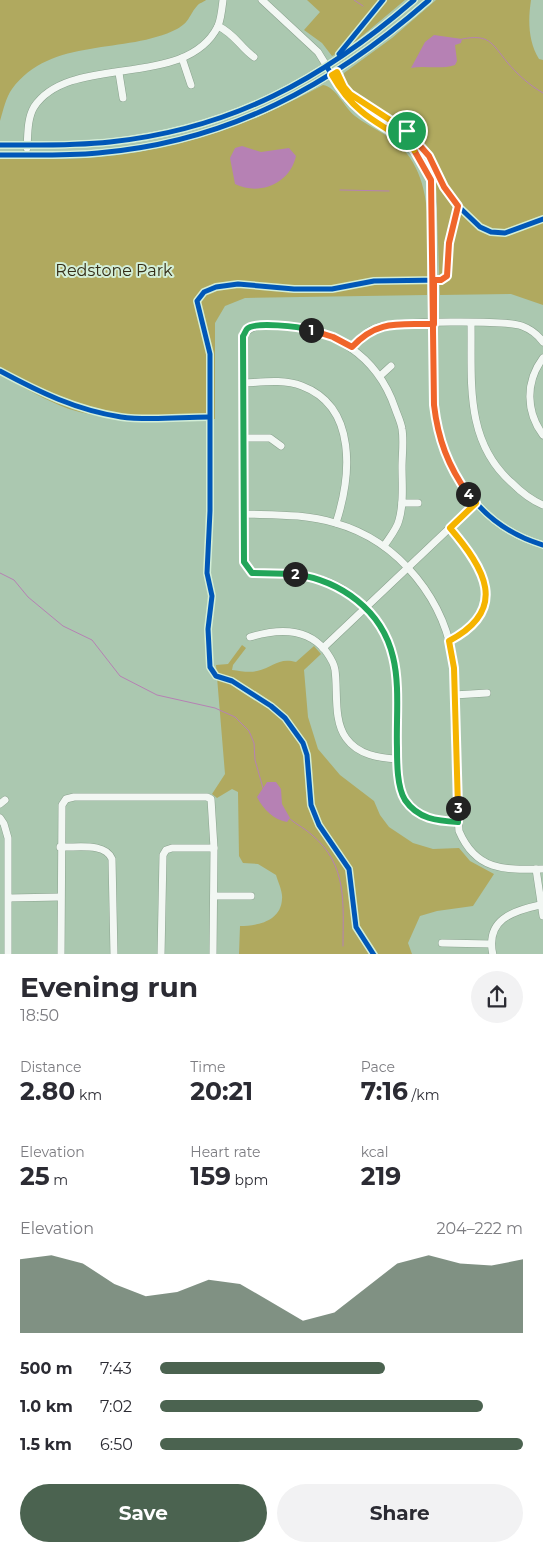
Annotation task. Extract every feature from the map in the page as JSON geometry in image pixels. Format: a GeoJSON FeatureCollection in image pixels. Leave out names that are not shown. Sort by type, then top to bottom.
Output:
{"type":"FeatureCollection","features":[{"type":"Feature","properties":{"kind":"street"},"geometry":{"type":"LineString","coordinates":[[27,155],[29,120],[34,107],[51,91],[68,81],[119,73],[182,58],[199,48],[218,26],[223,0]]}},
{"type":"Feature","properties":{"kind":"street"},"geometry":{"type":"LineString","coordinates":[[262,0],[318,52],[347,98],[362,113],[405,140],[416,153],[431,180],[434,405],[437,429],[448,462],[476,503],[517,534],[543,545]]}},
{"type":"Feature","properties":{"kind":"street"},"geometry":{"type":"LineString","coordinates":[[0,145],[108,142],[175,131],[237,112],[288,90],[327,67],[359,46],[414,0]]}},
{"type":"Feature","properties":{"kind":"street"},"geometry":{"type":"LineString","coordinates":[[0,155],[99,153],[176,141],[254,116],[295,97],[332,75],[368,50],[429,0]]}},
{"type":"Feature","properties":{"kind":"street"},"geometry":{"type":"LineString","coordinates":[[218,26],[232,33],[246,51],[254,57]]}},
{"type":"Feature","properties":{"kind":"street"},"geometry":{"type":"LineString","coordinates":[[182,58],[191,85]]}},
{"type":"Feature","properties":{"kind":"street"},"geometry":{"type":"LineString","coordinates":[[119,73],[123,98]]}},
{"type":"Feature","properties":{"kind":"street"},"geometry":{"type":"LineString","coordinates":[[471,323],[472,400],[475,423],[481,442],[506,479],[543,505]]}},
{"type":"Feature","properties":{"kind":"street"},"geometry":{"type":"LineString","coordinates":[[352,347],[364,335],[382,326],[471,323],[522,326],[538,335],[543,342]]}},
{"type":"Feature","properties":{"kind":"street"},"geometry":{"type":"LineString","coordinates":[[384,546],[399,521],[402,503],[402,428],[391,397],[380,376],[352,347],[333,337],[309,329],[282,326],[253,326],[243,336],[245,383],[244,562],[252,573],[297,574],[320,580],[347,591],[366,606],[384,632],[393,656],[397,759],[404,798],[410,807],[432,820],[458,822]]}},
{"type":"Feature","properties":{"kind":"street"},"geometry":{"type":"LineString","coordinates":[[543,358],[533,375],[529,400],[535,425],[543,435]]}},
{"type":"Feature","properties":{"kind":"street"},"geometry":{"type":"LineString","coordinates":[[380,376],[391,366]]}},
{"type":"Feature","properties":{"kind":"street"},"geometry":{"type":"LineString","coordinates":[[245,383],[288,382],[302,386],[320,395],[334,410],[345,432],[346,458],[345,495],[336,523]]}},
{"type":"Feature","properties":{"kind":"street"},"geometry":{"type":"LineString","coordinates":[[245,438],[270,438],[281,446]]}},
{"type":"Feature","properties":{"kind":"street"},"geometry":{"type":"LineString","coordinates":[[402,503],[418,503]]}},
{"type":"Feature","properties":{"kind":"street"},"geometry":{"type":"LineString","coordinates":[[323,648],[476,503]]}},
{"type":"Feature","properties":{"kind":"street"},"geometry":{"type":"LineString","coordinates":[[245,514],[301,516],[336,523],[384,546],[408,567],[433,602],[449,641],[454,668],[459,831],[466,847],[485,864],[498,868],[540,869],[540,905],[543,916]]}},
{"type":"Feature","properties":{"kind":"street"},"geometry":{"type":"LineString","coordinates":[[449,641],[464,633],[476,621],[482,610],[485,596],[484,580],[478,564],[450,528]]}},
{"type":"Feature","properties":{"kind":"street"},"geometry":{"type":"LineString","coordinates":[[250,638],[266,632],[292,632],[312,638],[323,648],[335,667],[338,716],[345,738],[364,753],[378,758],[397,759]]}},
{"type":"Feature","properties":{"kind":"street"},"geometry":{"type":"LineString","coordinates":[[454,694],[487,693]]}},
{"type":"Feature","properties":{"kind":"street"},"geometry":{"type":"LineString","coordinates":[[61,954],[60,847],[62,805],[66,799],[207,797],[213,805],[213,954]]}},
{"type":"Feature","properties":{"kind":"street"},"geometry":{"type":"LineString","coordinates":[[0,818],[8,838],[8,954]]}},
{"type":"Feature","properties":{"kind":"street"},"geometry":{"type":"LineString","coordinates":[[60,847],[102,848],[109,852],[112,859],[114,954]]}},
{"type":"Feature","properties":{"kind":"street"},"geometry":{"type":"LineString","coordinates":[[161,954],[163,855],[166,850],[172,848],[214,848]]}},
{"type":"Feature","properties":{"kind":"street"},"geometry":{"type":"LineString","coordinates":[[214,896],[251,896]]}},
{"type":"Feature","properties":{"kind":"street"},"geometry":{"type":"LineString","coordinates":[[9,898],[60,897]]}},
{"type":"Feature","properties":{"kind":"street"},"geometry":{"type":"LineString","coordinates":[[493,954],[491,944],[495,929],[505,916],[518,910],[540,905]]}},
{"type":"Feature","properties":{"kind":"street"},"geometry":{"type":"LineString","coordinates":[[442,943],[491,944]]}},
{"type":"Feature","properties":{"kind":"green space"},"geometry":{"type":"Polygon","coordinates":[[[0,0],[206,0],[194,9],[187,21],[177,29],[157,37],[68,54],[47,61],[28,72],[10,92],[0,121],[0,0]]]}},
{"type":"Feature","properties":{"kind":"green space"},"geometry":{"type":"Polygon","coordinates":[[[307,0],[405,0],[349,47],[332,56],[322,43],[304,30],[320,12],[307,0]]]}},
{"type":"Feature","properties":{"kind":"green space"},"geometry":{"type":"Polygon","coordinates":[[[436,0],[531,0],[529,23],[531,38],[535,52],[539,59],[543,60],[543,305],[511,294],[440,295],[436,189],[428,166],[421,153],[412,143],[361,104],[351,94],[343,81],[344,73],[392,38],[436,0]]]}},
{"type":"Feature","properties":{"kind":"green space","name":"Redstone Park"},"geometry":{"type":"Polygon","coordinates":[[[323,85],[332,89],[355,116],[397,143],[413,163],[421,180],[428,217],[427,295],[245,298],[225,306],[215,323],[215,419],[142,420],[87,414],[51,402],[0,374],[0,159],[86,158],[120,155],[162,147],[233,126],[301,97],[323,85]]]}},
{"type":"Feature","properties":{"kind":"green space"},"geometry":{"type":"Polygon","coordinates":[[[242,645],[246,648],[233,665],[232,670],[245,672],[254,672],[285,661],[296,662],[314,646],[321,654],[304,670],[308,717],[318,749],[340,775],[374,801],[380,815],[389,827],[413,843],[433,849],[459,848],[470,861],[494,874],[473,906],[437,911],[420,916],[408,943],[412,954],[239,954],[240,926],[254,925],[273,917],[281,906],[282,896],[276,875],[258,864],[243,863],[239,856],[238,792],[232,789],[217,798],[212,794],[225,774],[216,665],[228,664],[242,645]]]}},
{"type":"Feature","properties":{"kind":"shaded area"},"geometry":{"type":"Polygon","coordinates":[[[434,35],[462,39],[461,43],[455,45],[457,61],[455,65],[411,68],[425,42],[434,35]]]}},
{"type":"Feature","properties":{"kind":"shaded area"},"geometry":{"type":"Polygon","coordinates":[[[242,146],[261,152],[289,148],[296,156],[293,166],[280,180],[272,185],[254,189],[235,184],[230,158],[235,148],[242,146]]]}},
{"type":"Feature","properties":{"kind":"shaded area"},"geometry":{"type":"Polygon","coordinates":[[[267,782],[276,782],[281,789],[282,804],[290,818],[287,822],[269,813],[257,797],[267,782]]]}},
{"type":"Feature","properties":{"kind":"waterway"},"geometry":{"type":"LineString","coordinates":[[354,0],[363,6]]}},
{"type":"Feature","properties":{"kind":"waterway"},"geometry":{"type":"LineString","coordinates":[[462,39],[478,38],[489,41],[519,75],[543,93]]}},
{"type":"Feature","properties":{"kind":"waterway"},"geometry":{"type":"LineString","coordinates":[[340,190],[389,191]]}},
{"type":"Feature","properties":{"kind":"waterway"},"geometry":{"type":"LineString","coordinates":[[0,573],[14,580],[28,597],[63,626],[92,640],[120,676],[157,695],[215,708],[235,717],[249,731],[254,743],[255,760],[263,788]]}},
{"type":"Feature","properties":{"kind":"waterway"},"geometry":{"type":"LineString","coordinates":[[290,819],[310,833],[324,847],[338,872],[343,900],[343,946]]}},
{"type":"Feature","properties":{"kind":"cycle path"},"geometry":{"type":"LineString","coordinates":[[339,54],[383,0]]}},
{"type":"Feature","properties":{"kind":"cycle path"},"geometry":{"type":"LineString","coordinates":[[0,145],[69,145],[110,142],[154,135],[196,125],[236,112],[274,96],[345,54],[414,0]]}},
{"type":"Feature","properties":{"kind":"cycle path"},"geometry":{"type":"LineString","coordinates":[[0,155],[86,154],[146,147],[191,136],[235,122],[276,104],[316,83],[392,31],[429,0]]}},
{"type":"Feature","properties":{"kind":"cycle path"},"geometry":{"type":"LineString","coordinates":[[327,67],[343,92],[357,108],[410,147],[425,166],[431,180],[434,405],[438,429],[445,451],[467,492],[482,509],[500,524],[520,536],[543,545]]}},
{"type":"Feature","properties":{"kind":"cycle path"},"geometry":{"type":"LineString","coordinates":[[408,132],[429,155],[444,187],[458,206],[480,227],[491,232],[505,233],[543,219]]}},
{"type":"Feature","properties":{"kind":"cycle path"},"geometry":{"type":"LineString","coordinates":[[373,954],[356,927],[349,869],[319,825],[311,805],[307,755],[303,743],[285,718],[271,706],[232,681],[216,676],[210,667],[208,629],[212,596],[207,573],[210,511],[210,354],[197,301],[204,292],[216,287],[238,284],[294,289],[332,289],[374,281],[441,280],[447,276],[449,243],[458,206]]}},
{"type":"Feature","properties":{"kind":"cycle path"},"geometry":{"type":"LineString","coordinates":[[0,371],[58,399],[104,414],[143,419],[209,417]]}},
{"type":"Feature","properties":{"kind":"route"},"geometry":{"type":"LineString","coordinates":[[407,131],[350,94],[341,82],[337,72],[332,75],[347,98],[362,113],[405,140],[416,153],[431,180],[434,275],[434,280],[434,324],[434,405],[437,429],[448,462],[457,478],[476,503],[450,528],[478,564],[484,580],[485,596],[482,610],[476,621],[464,633],[449,641],[454,668],[458,822],[432,820],[420,815],[410,807],[404,798],[397,759],[393,656],[384,632],[366,606],[347,591],[320,580],[297,574],[252,573],[244,562],[245,383],[243,336],[247,330],[253,326],[282,326],[309,329],[333,337],[352,347],[364,335],[382,326],[434,324],[434,280],[441,280],[447,276],[449,243],[458,206],[444,187],[424,148],[407,131]]}}]}
